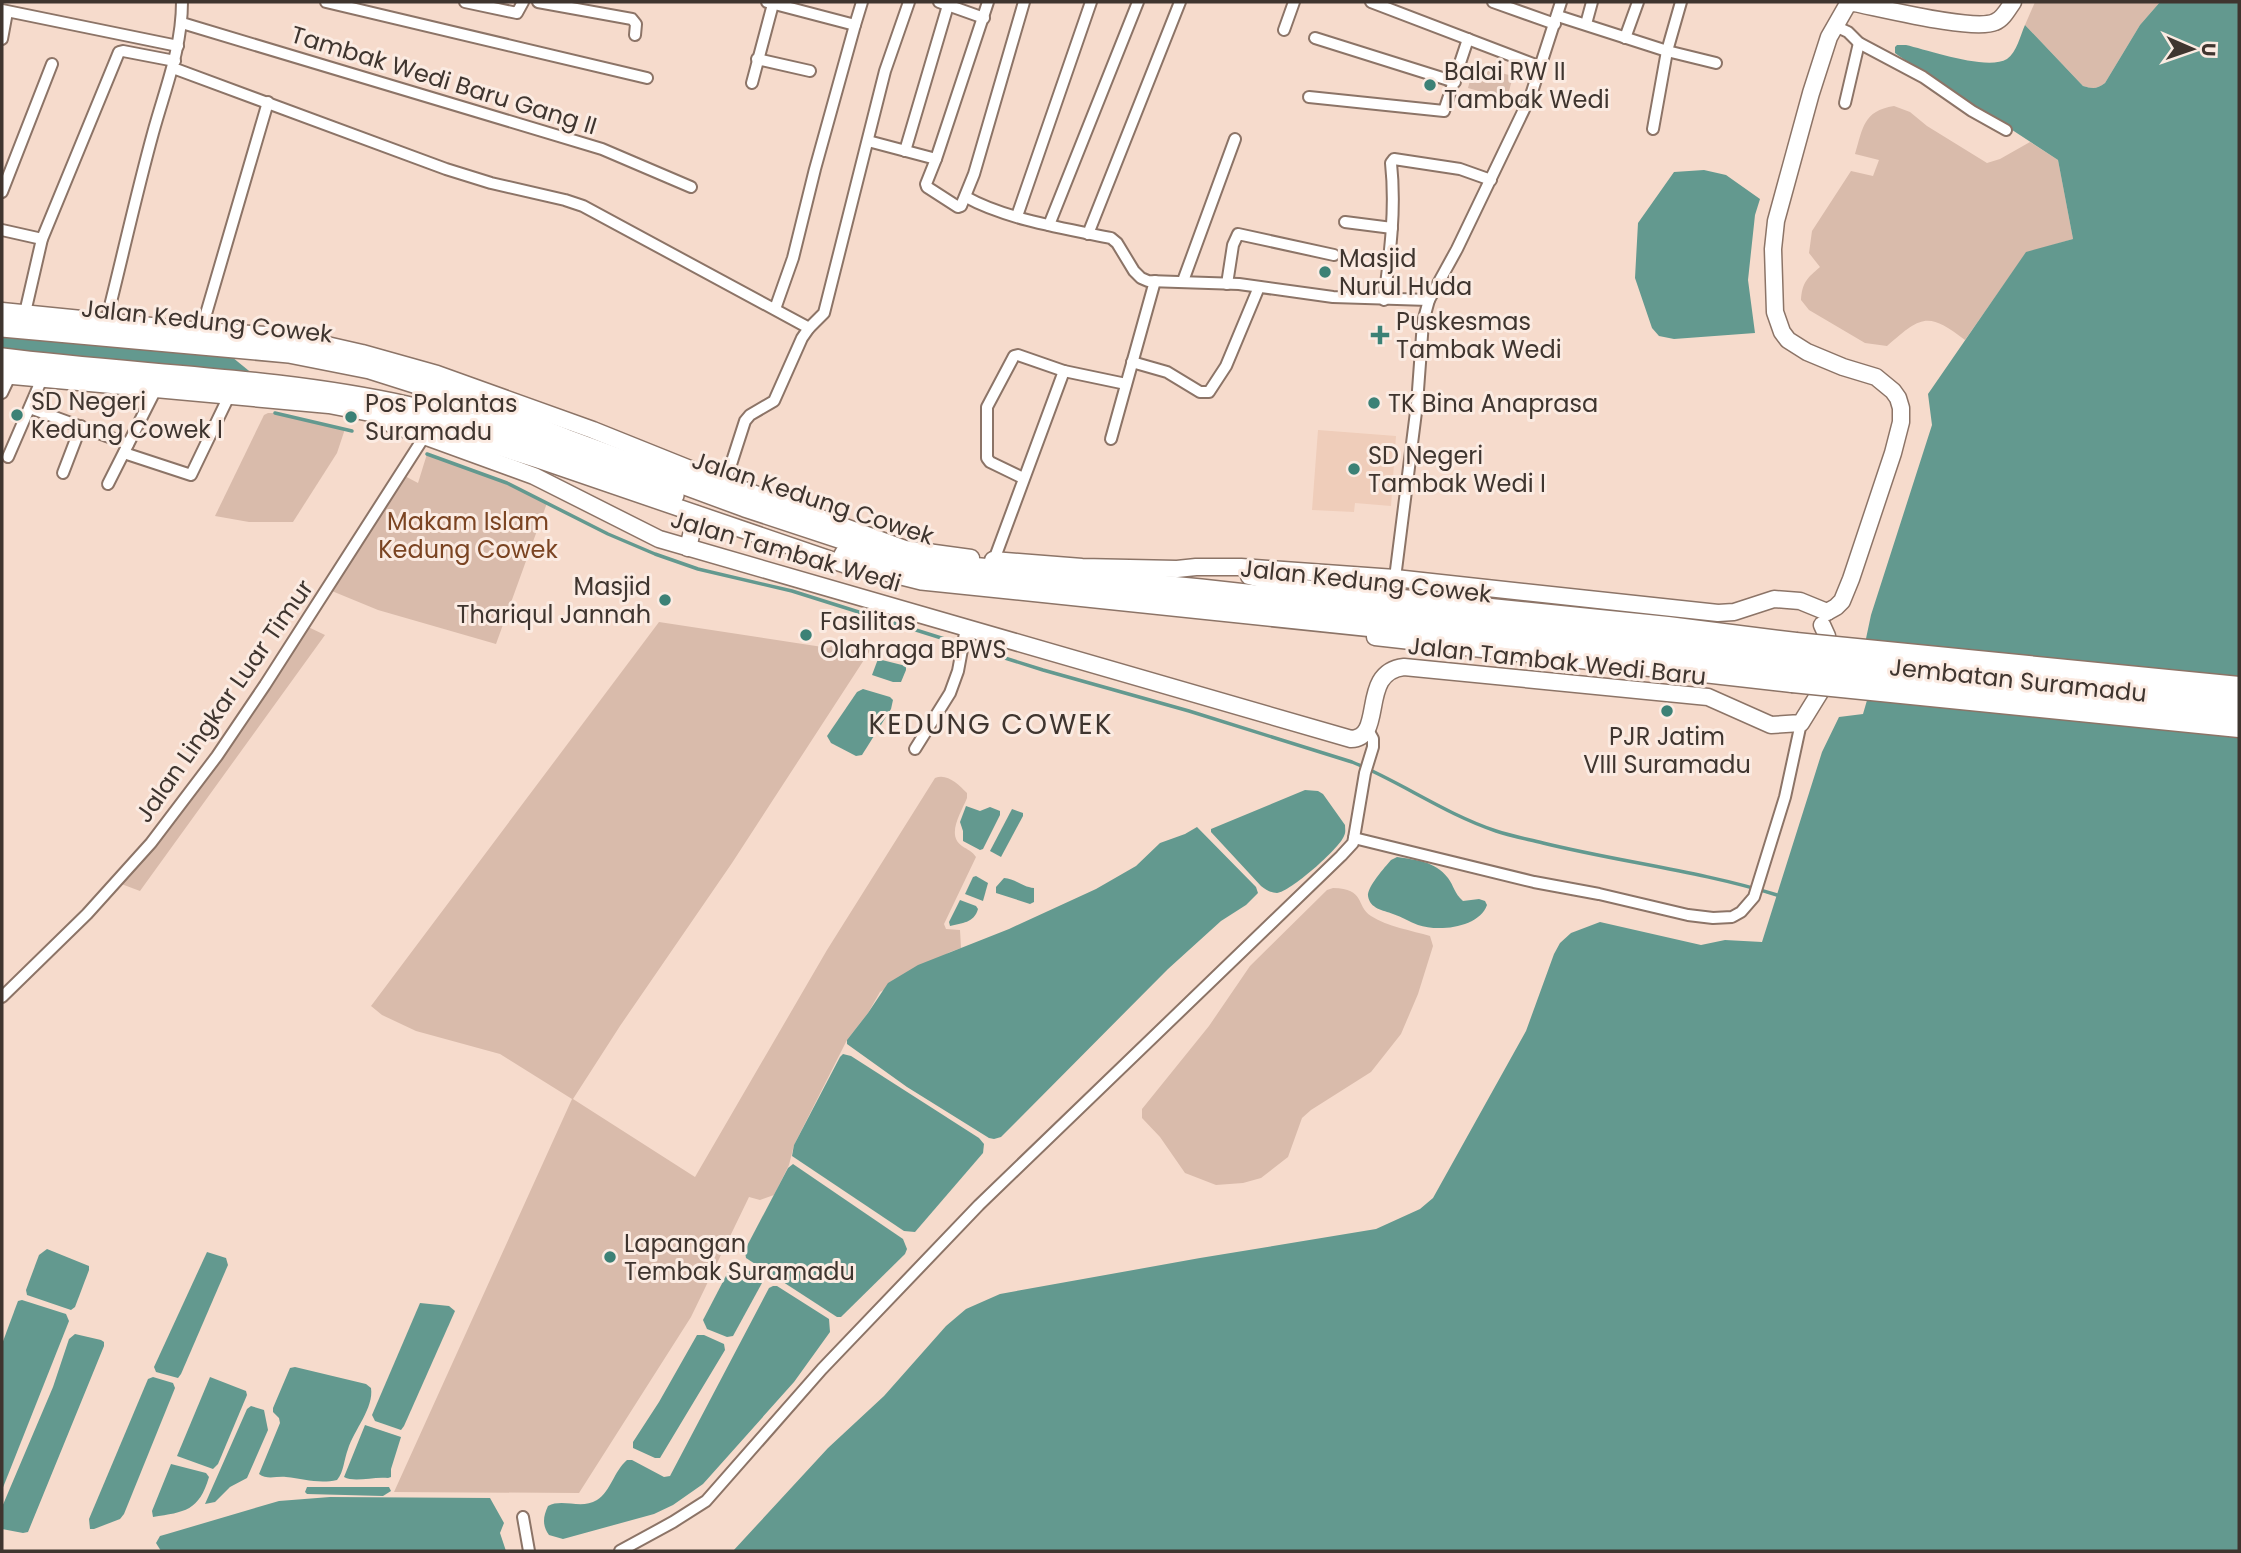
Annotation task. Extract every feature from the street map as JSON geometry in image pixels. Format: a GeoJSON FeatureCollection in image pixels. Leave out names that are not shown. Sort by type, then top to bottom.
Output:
{"type":"FeatureCollection","features":[{"type":"Feature","properties":{"kind":"highway","name":"Jalan Kedung Cowek"},"geometry":{"type":"LineString","coordinates":[[16,322],[276,350],[331,359],[403,378],[745,506],[918,563],[1201,590],[1794,663]]}},
{"type":"Feature","properties":{"kind":"highway","name":"Jalan Kedung Cowek"},"geometry":{"type":"LineString","coordinates":[[4,370],[235,389],[263,394],[345,395],[454,419],[907,576],[1794,663]]}},
{"type":"Feature","properties":{"kind":"highway"},"geometry":{"type":"LineString","coordinates":[[503,415],[526,406]]}},
{"type":"Feature","properties":{"kind":"highway","name":"Jembatan Suramadu"},"geometry":{"type":"LineString","coordinates":[[1794,663],[2239,698]]}},
{"type":"Feature","properties":{"kind":"highway","name":"Jembatan Suramadu"},"geometry":{"type":"LineString","coordinates":[[1794,663],[2239,715]]}},
{"type":"Feature","properties":{"kind":"main road"},"geometry":{"type":"LineString","coordinates":[[1801,723],[1815,699],[1813,689],[1816,635],[1824,618],[1842,601],[1851,579],[1901,422],[1901,408],[1893,391],[1876,377],[1807,352],[1788,340],[1775,312],[1772,274],[1776,221],[1811,93],[1829,37],[1848,2],[1953,22],[1984,25],[1999,20],[2013,2]]}},
{"type":"Feature","properties":{"kind":"main road","name":"Jalan Kedung Cowek"},"geometry":{"type":"LineString","coordinates":[[2,311],[16,322],[106,322],[305,340],[362,352],[437,374],[593,430],[725,483]]}},
{"type":"Feature","properties":{"kind":"main road","name":"Jalan Kedung Cowek"},"geometry":{"type":"LineString","coordinates":[[45,372],[156,389],[235,389]]}},
{"type":"Feature","properties":{"kind":"main road","name":"Jalan Kedung Cowek"},"geometry":{"type":"LineString","coordinates":[[263,394],[364,411]]}},
{"type":"Feature","properties":{"kind":"main road"},"geometry":{"type":"LineString","coordinates":[[364,411],[436,427],[536,468],[696,514],[887,579],[921,587],[1794,663]]}},
{"type":"Feature","properties":{"kind":"main road","name":"Jalan Tambak Wedi"},"geometry":{"type":"LineString","coordinates":[[364,411],[424,437],[536,468],[659,539],[965,633],[1351,739],[1360,737],[1368,730]]}},
{"type":"Feature","properties":{"kind":"main road"},"geometry":{"type":"LineString","coordinates":[[725,483],[905,549],[1082,567],[1177,569],[1255,577],[1294,587],[1668,625],[1794,663]]}},
{"type":"Feature","properties":{"kind":"main road"},"geometry":{"type":"LineString","coordinates":[[688,548],[696,514]]}},
{"type":"Feature","properties":{"kind":"main road"},"geometry":{"type":"LineString","coordinates":[[1177,569],[1241,568],[1395,578],[1718,613],[1747,609],[1763,601],[1790,599],[1824,618]]}},
{"type":"Feature","properties":{"kind":"main road","name":"Jembatan Suramadu"},"geometry":{"type":"LineString","coordinates":[[1794,663],[2239,685]]}},
{"type":"Feature","properties":{"kind":"main road","name":"Jembatan Suramadu"},"geometry":{"type":"LineString","coordinates":[[1794,663],[2239,729]]}},
{"type":"Feature","properties":{"kind":"main road","name":"Jalan Tambak Wedi Baru"},"geometry":{"type":"LineString","coordinates":[[1368,730],[1377,687],[1382,677],[1389,671],[1404,667],[1708,697],[1772,725],[1801,723]]}},
{"type":"Feature","properties":{"kind":"street"},"geometry":{"type":"LineString","coordinates":[[106,322],[153,134],[174,65],[175,45],[182,23],[182,2]]}},
{"type":"Feature","properties":{"kind":"street"},"geometry":{"type":"LineString","coordinates":[[326,2],[647,78]]}},
{"type":"Feature","properties":{"kind":"street"},"geometry":{"type":"LineString","coordinates":[[465,2],[517,13],[523,2]]}},
{"type":"Feature","properties":{"kind":"street"},"geometry":{"type":"LineString","coordinates":[[538,2],[632,19],[636,24],[635,35]]}},
{"type":"Feature","properties":{"kind":"street"},"geometry":{"type":"LineString","coordinates":[[775,309],[793,258],[862,2]]}},
{"type":"Feature","properties":{"kind":"street"},"geometry":{"type":"LineString","coordinates":[[725,483],[745,421],[750,415],[774,401],[797,349],[809,328],[821,318],[827,306],[885,71],[909,2]]}},
{"type":"Feature","properties":{"kind":"street"},"geometry":{"type":"LineString","coordinates":[[988,2],[926,184],[958,207],[966,197],[1024,2]]}},
{"type":"Feature","properties":{"kind":"street"},"geometry":{"type":"LineString","coordinates":[[1017,216],[1091,2]]}},
{"type":"Feature","properties":{"kind":"street"},"geometry":{"type":"LineString","coordinates":[[1049,225],[1138,2]]}},
{"type":"Feature","properties":{"kind":"street"},"geometry":{"type":"LineString","coordinates":[[1088,234],[1180,2]]}},
{"type":"Feature","properties":{"kind":"street"},"geometry":{"type":"LineString","coordinates":[[1284,30],[1294,2]]}},
{"type":"Feature","properties":{"kind":"street"},"geometry":{"type":"LineString","coordinates":[[1371,2],[1541,67]]}},
{"type":"Feature","properties":{"kind":"street"},"geometry":{"type":"LineString","coordinates":[[1493,2],[1556,20],[1586,24],[1667,51],[1716,63]]}},
{"type":"Feature","properties":{"kind":"street"},"geometry":{"type":"LineString","coordinates":[[1395,578],[1417,404],[1423,322],[1429,300],[1531,95],[1562,2]]}},
{"type":"Feature","properties":{"kind":"street"},"geometry":{"type":"LineString","coordinates":[[1586,24],[1592,2]]}},
{"type":"Feature","properties":{"kind":"street"},"geometry":{"type":"LineString","coordinates":[[1625,38],[1638,2]]}},
{"type":"Feature","properties":{"kind":"street"},"geometry":{"type":"LineString","coordinates":[[1653,129],[1667,51],[1681,2]]}},
{"type":"Feature","properties":{"kind":"street"},"geometry":{"type":"LineString","coordinates":[[752,83],[770,3],[797,6],[855,25]]}},
{"type":"Feature","properties":{"kind":"street"},"geometry":{"type":"LineString","coordinates":[[905,152],[945,3],[984,18]]}},
{"type":"Feature","properties":{"kind":"street"},"geometry":{"type":"LineString","coordinates":[[2,39],[5,11],[175,45]]}},
{"type":"Feature","properties":{"kind":"street","name":"Tambak Wedi Baru Gang II"},"geometry":{"type":"LineString","coordinates":[[182,23],[602,149],[691,187]]}},
{"type":"Feature","properties":{"kind":"street"},"geometry":{"type":"LineString","coordinates":[[1835,26],[2006,130]]}},
{"type":"Feature","properties":{"kind":"street"},"geometry":{"type":"LineString","coordinates":[[1315,38],[1455,82]]}},
{"type":"Feature","properties":{"kind":"street"},"geometry":{"type":"LineString","coordinates":[[1309,97],[1337,98],[1441,112],[1446,110],[1468,38]]}},
{"type":"Feature","properties":{"kind":"street"},"geometry":{"type":"LineString","coordinates":[[1845,103],[1859,43]]}},
{"type":"Feature","properties":{"kind":"street"},"geometry":{"type":"LineString","coordinates":[[16,322],[42,239],[119,52],[174,65],[446,169],[583,206],[809,328]]}},
{"type":"Feature","properties":{"kind":"street"},"geometry":{"type":"LineString","coordinates":[[758,59],[810,71]]}},
{"type":"Feature","properties":{"kind":"street"},"geometry":{"type":"LineString","coordinates":[[2,192],[52,64]]}},
{"type":"Feature","properties":{"kind":"street"},"geometry":{"type":"LineString","coordinates":[[201,331],[268,102]]}},
{"type":"Feature","properties":{"kind":"street"},"geometry":{"type":"LineString","coordinates":[[1183,281],[1235,139]]}},
{"type":"Feature","properties":{"kind":"street"},"geometry":{"type":"LineString","coordinates":[[868,141],[936,159]]}},
{"type":"Feature","properties":{"kind":"street"},"geometry":{"type":"LineString","coordinates":[[1384,300],[1394,204],[1391,163],[1394,159],[1460,169],[1491,180]]}},
{"type":"Feature","properties":{"kind":"street"},"geometry":{"type":"LineString","coordinates":[[966,197],[1017,216],[1111,238],[1141,278],[1259,287],[1333,297],[1429,300]]}},
{"type":"Feature","properties":{"kind":"street"},"geometry":{"type":"LineString","coordinates":[[1345,222],[1392,228]]}},
{"type":"Feature","properties":{"kind":"street"},"geometry":{"type":"LineString","coordinates":[[2,230],[42,239]]}},
{"type":"Feature","properties":{"kind":"street"},"geometry":{"type":"LineString","coordinates":[[1227,284],[1233,245],[1238,234],[1334,255]]}},
{"type":"Feature","properties":{"kind":"street"},"geometry":{"type":"LineString","coordinates":[[1111,439],[1155,281]]}},
{"type":"Feature","properties":{"kind":"street"},"geometry":{"type":"LineString","coordinates":[[1132,362],[1167,372],[1200,392],[1209,393],[1226,366],[1259,287]]}},
{"type":"Feature","properties":{"kind":"street"},"geometry":{"type":"LineString","coordinates":[[1023,478],[987,458],[987,407],[1015,356],[1064,371],[1126,384]]}},
{"type":"Feature","properties":{"kind":"street"},"geometry":{"type":"LineString","coordinates":[[2,393],[4,370]]}},
{"type":"Feature","properties":{"kind":"street"},"geometry":{"type":"LineString","coordinates":[[994,560],[1064,371]]}},
{"type":"Feature","properties":{"kind":"street"},"geometry":{"type":"LineString","coordinates":[[8,457],[45,372]]}},
{"type":"Feature","properties":{"kind":"street"},"geometry":{"type":"LineString","coordinates":[[108,484],[156,389]]}},
{"type":"Feature","properties":{"kind":"street"},"geometry":{"type":"LineString","coordinates":[[30,408],[81,426],[126,449],[191,475],[235,389]]}},
{"type":"Feature","properties":{"kind":"street"},"geometry":{"type":"LineString","coordinates":[[62,473],[81,426]]}},
{"type":"Feature","properties":{"kind":"street","name":"Jalan Lingkar Luar Timur"},"geometry":{"type":"LineString","coordinates":[[2,997],[87,914],[151,843],[217,756],[424,437]]}},
{"type":"Feature","properties":{"kind":"street"},"geometry":{"type":"LineString","coordinates":[[915,749],[950,693],[958,671],[965,633]]}},
{"type":"Feature","properties":{"kind":"street"},"geometry":{"type":"LineString","coordinates":[[1354,838],[1534,882],[1688,915],[1732,917],[1741,912],[1754,897],[1785,797],[1801,723]]}},
{"type":"Feature","properties":{"kind":"street"},"geometry":{"type":"LineString","coordinates":[[620,1551],[706,1501],[822,1369],[979,1205],[1341,856],[1354,838],[1373,739],[1368,730]]}},
{"type":"Feature","properties":{"kind":"street"},"geometry":{"type":"LineString","coordinates":[[523,1517],[529,1551]]}},
{"type":"Feature","properties":{"kind":"shaded area","name":"SD Negeri Tambak Wedi I"},"geometry":{"type":"Polygon","coordinates":[[[1318,430],[1396,436],[1391,506],[1355,503],[1354,512],[1312,510],[1318,430]]]}},
{"type":"Feature","properties":{"kind":"green space"},"geometry":{"type":"Polygon","coordinates":[[[2035,2],[2160,2],[2140,25],[2105,83],[2092,88],[2083,86],[2025,25],[2035,2]]]}},
{"type":"Feature","properties":{"kind":"green space"},"geometry":{"type":"Polygon","coordinates":[[[1474,66],[1513,76],[1507,99],[1468,88],[1474,66]]]}},
{"type":"Feature","properties":{"kind":"green space"},"geometry":{"type":"Polygon","coordinates":[[[1894,106],[1910,112],[1927,126],[1987,163],[2000,159],[2030,142],[2058,160],[2073,239],[2026,253],[1965,340],[1942,324],[1925,321],[1908,328],[1887,346],[1865,343],[1809,310],[1801,300],[1806,281],[1820,267],[1809,253],[1812,231],[1851,171],[1873,176],[1879,160],[1855,154],[1860,136],[1870,117],[1884,108],[1894,106]]]}},
{"type":"Feature","properties":{"kind":"green space"},"geometry":{"type":"Polygon","coordinates":[[[268,413],[345,429],[337,453],[293,522],[249,522],[215,516],[264,415],[268,413]]]}},
{"type":"Feature","properties":{"kind":"green space","name":"Makam Islam Kedung Cowek"},"geometry":{"type":"Polygon","coordinates":[[[427,454],[507,483],[547,503],[496,644],[378,610],[327,589],[401,474],[418,483],[427,454]]]}},
{"type":"Feature","properties":{"kind":"green space"},"geometry":{"type":"Polygon","coordinates":[[[659,622],[829,648],[832,645],[873,646],[732,863],[573,1099],[695,1177],[827,950],[935,778],[939,777],[952,780],[967,793],[956,824],[955,836],[962,846],[976,857],[944,924],[946,929],[960,930],[961,948],[880,992],[847,1040],[794,1145],[789,1165],[774,1195],[760,1200],[749,1197],[691,1317],[579,1493],[394,1492],[572,1099],[500,1054],[416,1031],[382,1015],[371,1006],[659,622]]]}},
{"type":"Feature","properties":{"kind":"green space"},"geometry":{"type":"Polygon","coordinates":[[[304,625],[325,635],[140,891],[116,882],[151,843],[304,625]]]}},
{"type":"Feature","properties":{"kind":"green space"},"geometry":{"type":"Polygon","coordinates":[[[1333,888],[1351,891],[1366,912],[1377,920],[1430,936],[1433,946],[1418,994],[1401,1034],[1371,1072],[1302,1118],[1288,1157],[1261,1178],[1243,1183],[1216,1185],[1185,1173],[1160,1137],[1142,1118],[1142,1109],[1209,1026],[1250,966],[1327,890],[1333,888]]]}},
{"type":"Feature","properties":{"kind":"water"},"geometry":{"type":"Polygon","coordinates":[[[2160,2],[2239,2],[2239,1551],[733,1551],[828,1448],[884,1396],[946,1326],[966,1309],[1000,1294],[1376,1229],[1420,1209],[1433,1198],[1526,1031],[1554,954],[1560,943],[1571,933],[1600,922],[1701,945],[1725,940],[1762,942],[1822,752],[1839,717],[1863,714],[1870,690],[1857,681],[1871,615],[1932,425],[1928,394],[2026,252],[2073,239],[2058,160],[1899,56],[1895,53],[1895,47],[1906,45],[1972,61],[1998,62],[2007,59],[2013,52],[2025,25],[2083,86],[2095,88],[2105,83],[2140,25],[2160,2]]]}},
{"type":"Feature","properties":{"kind":"water"},"geometry":{"type":"Polygon","coordinates":[[[1704,170],[1726,175],[1760,199],[1755,215],[1748,280],[1755,333],[1674,339],[1659,336],[1652,328],[1635,278],[1638,223],[1674,172],[1704,170]]]}},
{"type":"Feature","properties":{"kind":"water"},"geometry":{"type":"Polygon","coordinates":[[[2,335],[232,357],[254,375],[2,351],[2,335]]]}},
{"type":"Feature","properties":{"kind":"water"},"geometry":{"type":"Polygon","coordinates":[[[878,659],[906,666],[901,682],[872,675],[878,659]]]}},
{"type":"Feature","properties":{"kind":"water"},"geometry":{"type":"Polygon","coordinates":[[[863,689],[893,700],[891,709],[862,755],[856,756],[831,743],[827,736],[857,692],[863,689]]]}},
{"type":"Feature","properties":{"kind":"water"},"geometry":{"type":"Polygon","coordinates":[[[1305,790],[1323,794],[1345,825],[1345,835],[1303,878],[1283,891],[1271,892],[1261,886],[1211,829],[1305,790]]]}},
{"type":"Feature","properties":{"kind":"water"},"geometry":{"type":"Polygon","coordinates":[[[966,806],[980,811],[990,807],[1000,811],[983,849],[963,841],[960,822],[966,806]]]}},
{"type":"Feature","properties":{"kind":"water"},"geometry":{"type":"Polygon","coordinates":[[[1012,809],[1023,813],[1023,816],[1001,857],[990,851],[1012,809]]]}},
{"type":"Feature","properties":{"kind":"water"},"geometry":{"type":"Polygon","coordinates":[[[1197,827],[1256,887],[1258,893],[1246,905],[1221,921],[1168,969],[1001,1137],[989,1138],[907,1087],[847,1044],[847,1040],[888,983],[918,965],[1009,929],[1096,889],[1136,866],[1160,843],[1197,827]]]}},
{"type":"Feature","properties":{"kind":"water"},"geometry":{"type":"Polygon","coordinates":[[[1397,857],[1425,862],[1437,868],[1448,878],[1463,901],[1485,901],[1487,905],[1483,913],[1467,923],[1436,928],[1418,925],[1374,906],[1369,900],[1368,892],[1391,860],[1397,857]]]}},
{"type":"Feature","properties":{"kind":"water"},"geometry":{"type":"Polygon","coordinates":[[[976,876],[988,883],[983,901],[965,894],[976,876]]]}},
{"type":"Feature","properties":{"kind":"water"},"geometry":{"type":"Polygon","coordinates":[[[1004,878],[1034,888],[1034,902],[1030,904],[996,893],[996,887],[1004,878]]]}},
{"type":"Feature","properties":{"kind":"water"},"geometry":{"type":"Polygon","coordinates":[[[960,900],[978,909],[971,920],[950,926],[949,922],[960,900]]]}},
{"type":"Feature","properties":{"kind":"water"},"geometry":{"type":"Polygon","coordinates":[[[843,1054],[851,1056],[979,1138],[984,1144],[983,1153],[915,1232],[904,1231],[792,1156],[794,1145],[843,1054]]]}},
{"type":"Feature","properties":{"kind":"water"},"geometry":{"type":"Polygon","coordinates":[[[793,1164],[903,1239],[907,1249],[841,1317],[837,1317],[746,1258],[748,1244],[788,1168],[793,1164]]]}},
{"type":"Feature","properties":{"kind":"water"},"geometry":{"type":"Polygon","coordinates":[[[47,1249],[89,1266],[75,1307],[71,1310],[27,1295],[26,1290],[39,1255],[47,1249]]]}},
{"type":"Feature","properties":{"kind":"water"},"geometry":{"type":"Polygon","coordinates":[[[207,1252],[226,1258],[228,1265],[181,1374],[178,1378],[156,1372],[154,1367],[207,1252]]]}},
{"type":"Feature","properties":{"kind":"water"},"geometry":{"type":"Polygon","coordinates":[[[737,1266],[760,1275],[762,1283],[733,1336],[727,1337],[707,1329],[703,1320],[728,1272],[737,1266]]]}},
{"type":"Feature","properties":{"kind":"water"},"geometry":{"type":"Polygon","coordinates":[[[773,1286],[829,1319],[830,1332],[794,1382],[703,1484],[673,1505],[654,1514],[563,1539],[549,1535],[544,1521],[548,1506],[560,1503],[585,1504],[597,1500],[606,1492],[627,1460],[664,1477],[670,1476],[769,1288],[773,1286]]]}},
{"type":"Feature","properties":{"kind":"water"},"geometry":{"type":"Polygon","coordinates":[[[18,1301],[66,1314],[69,1321],[2,1490],[2,1344],[18,1301]]]}},
{"type":"Feature","properties":{"kind":"water"},"geometry":{"type":"Polygon","coordinates":[[[420,1303],[449,1306],[455,1311],[401,1430],[375,1421],[372,1415],[420,1303]]]}},
{"type":"Feature","properties":{"kind":"water"},"geometry":{"type":"Polygon","coordinates":[[[75,1334],[101,1340],[104,1346],[28,1532],[2,1529],[2,1507],[53,1387],[69,1339],[75,1334]]]}},
{"type":"Feature","properties":{"kind":"water"},"geometry":{"type":"Polygon","coordinates":[[[697,1335],[704,1335],[724,1344],[725,1350],[660,1458],[655,1458],[633,1448],[633,1442],[697,1335]]]}},
{"type":"Feature","properties":{"kind":"water"},"geometry":{"type":"Polygon","coordinates":[[[290,1368],[366,1384],[371,1388],[370,1403],[351,1442],[337,1480],[318,1481],[259,1474],[280,1423],[273,1408],[290,1368]]]}},
{"type":"Feature","properties":{"kind":"water"},"geometry":{"type":"Polygon","coordinates":[[[153,1377],[173,1383],[175,1388],[124,1514],[120,1519],[90,1529],[89,1519],[148,1379],[153,1377]]]}},
{"type":"Feature","properties":{"kind":"water"},"geometry":{"type":"Polygon","coordinates":[[[210,1377],[246,1391],[247,1395],[218,1464],[213,1469],[177,1456],[210,1377]]]}},
{"type":"Feature","properties":{"kind":"water"},"geometry":{"type":"Polygon","coordinates":[[[251,1406],[264,1410],[268,1430],[247,1478],[230,1487],[215,1502],[205,1504],[247,1409],[251,1406]]]}},
{"type":"Feature","properties":{"kind":"water"},"geometry":{"type":"Polygon","coordinates":[[[365,1425],[401,1437],[391,1477],[344,1477],[365,1425]]]}},
{"type":"Feature","properties":{"kind":"water"},"geometry":{"type":"Polygon","coordinates":[[[171,1464],[206,1473],[209,1477],[201,1497],[189,1508],[153,1517],[152,1511],[171,1464]]]}},
{"type":"Feature","properties":{"kind":"water"},"geometry":{"type":"Polygon","coordinates":[[[307,1487],[389,1487],[391,1491],[383,1496],[307,1494],[307,1487]]]}},
{"type":"Feature","properties":{"kind":"water"},"geometry":{"type":"Polygon","coordinates":[[[330,1497],[490,1498],[504,1523],[500,1533],[506,1551],[161,1551],[156,1543],[160,1536],[279,1501],[330,1497]]]}},
{"type":"Feature","properties":{"kind":"waterway"},"geometry":{"type":"LineString","coordinates":[[275,413],[352,431]]}},
{"type":"Feature","properties":{"kind":"waterway"},"geometry":{"type":"LineString","coordinates":[[427,454],[507,483],[608,534],[655,554],[698,569],[792,591],[1043,670],[1189,711],[1352,762],[1459,816],[1496,831],[1572,850],[1719,879],[1777,895]]}},
{"type":"Feature","properties":{"kind":"place","name":"Balai RW II Tambak Wedi"},"geometry":{"type":"Point","coordinates":[1430,85]}},
{"type":"Feature","properties":{"kind":"place","name":"Masjid Nurul Huda"},"geometry":{"type":"Point","coordinates":[1325,272]}},
{"type":"Feature","properties":{"kind":"place","name":"Puskesmas Tambak Wedi"},"geometry":{"type":"Point","coordinates":[1380,335]}},
{"type":"Feature","properties":{"kind":"place","name":"TK Bina Anaprasa"},"geometry":{"type":"Point","coordinates":[1374,403]}},
{"type":"Feature","properties":{"kind":"place","name":"SD Negeri Kedung Cowek I"},"geometry":{"type":"Point","coordinates":[17,415]}},
{"type":"Feature","properties":{"kind":"place","name":"Pos Polantas Suramadu"},"geometry":{"type":"Point","coordinates":[351,417]}},
{"type":"Feature","properties":{"kind":"place","name":"SD Negeri Tambak Wedi I"},"geometry":{"type":"Point","coordinates":[1354,469]}},
{"type":"Feature","properties":{"kind":"place","name":"Masjid Thariqul Jannah"},"geometry":{"type":"Point","coordinates":[665,600]}},
{"type":"Feature","properties":{"kind":"place","name":"Fasilitas Olahraga BPWS"},"geometry":{"type":"Point","coordinates":[806,635]}},
{"type":"Feature","properties":{"kind":"place","name":"PJR Jatim VIII Suramadu"},"geometry":{"type":"Point","coordinates":[1667,711]}},
{"type":"Feature","properties":{"kind":"place","name":"Lapangan Tembak Suramadu"},"geometry":{"type":"Point","coordinates":[610,1257]}},
{"type":"Feature","properties":{"kind":"district","name":"KEDUNG COWEK"},"geometry":{"type":"Point","coordinates":[991,724]}}]}
